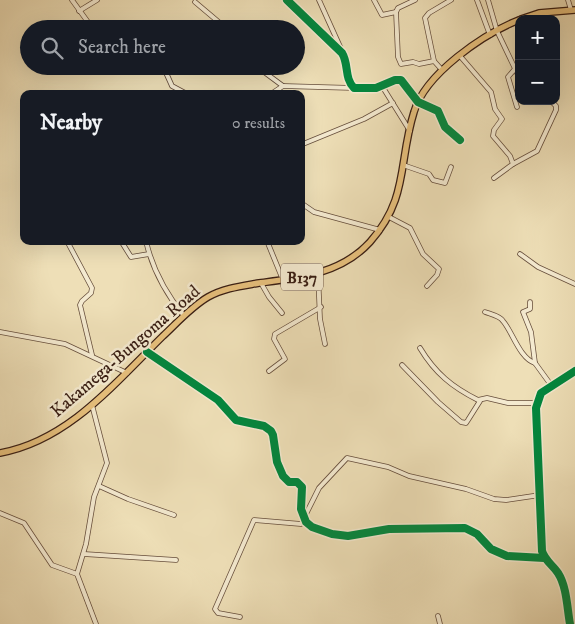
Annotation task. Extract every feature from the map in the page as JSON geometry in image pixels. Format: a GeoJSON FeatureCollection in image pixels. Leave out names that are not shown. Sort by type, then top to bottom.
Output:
{"type":"FeatureCollection","features":[{"type":"Feature","properties":{"kind":"main road","name":"Kakamega-Bungoma Road"},"geometry":{"type":"LineString","coordinates":[[533,15],[573,10]]}},
{"type":"Feature","properties":{"kind":"main road","name":"Kakamega-Bungoma Road"},"geometry":{"type":"LineString","coordinates":[[0,453],[26,448],[40,441],[92,404],[127,373],[184,316],[201,302],[218,292],[318,274],[358,254],[389,217],[398,191],[410,130],[418,102],[426,88],[442,70],[460,56],[490,35],[515,22]]}},
{"type":"Feature","properties":{"kind":"street"},"geometry":{"type":"LineString","coordinates":[[72,0],[86,20]]}},
{"type":"Feature","properties":{"kind":"street"},"geometry":{"type":"LineString","coordinates":[[79,11],[97,0]]}},
{"type":"Feature","properties":{"kind":"street"},"geometry":{"type":"LineString","coordinates":[[287,0],[346,58],[350,84],[354,88]]}},
{"type":"Feature","properties":{"kind":"street"},"geometry":{"type":"LineString","coordinates":[[319,0],[336,35],[342,53]]}},
{"type":"Feature","properties":{"kind":"street"},"geometry":{"type":"LineString","coordinates":[[374,0],[382,15],[396,12]]}},
{"type":"Feature","properties":{"kind":"street"},"geometry":{"type":"LineString","coordinates":[[415,0],[398,8],[396,12],[398,57],[401,64],[413,62],[419,64],[434,61]]}},
{"type":"Feature","properties":{"kind":"street"},"geometry":{"type":"LineString","coordinates":[[442,70],[434,61],[426,15],[451,0]]}},
{"type":"Feature","properties":{"kind":"street"},"geometry":{"type":"LineString","coordinates":[[477,0],[490,35]]}},
{"type":"Feature","properties":{"kind":"street"},"geometry":{"type":"LineString","coordinates":[[488,0],[497,31],[514,70],[508,76],[517,107]]}},
{"type":"Feature","properties":{"kind":"street"},"geometry":{"type":"LineString","coordinates":[[568,0],[573,10]]}},
{"type":"Feature","properties":{"kind":"street"},"geometry":{"type":"LineString","coordinates":[[196,2],[217,20]]}},
{"type":"Feature","properties":{"kind":"street"},"geometry":{"type":"LineString","coordinates":[[460,56],[491,92],[495,109],[502,119],[494,130],[493,136],[510,156],[513,164]]}},
{"type":"Feature","properties":{"kind":"street"},"geometry":{"type":"LineString","coordinates":[[167,75],[172,86],[180,90]]}},
{"type":"Feature","properties":{"kind":"street"},"geometry":{"type":"LineString","coordinates":[[268,75],[283,86],[354,88],[382,86],[395,80],[401,80],[418,102],[438,111],[445,127],[460,140]]}},
{"type":"Feature","properties":{"kind":"street"},"geometry":{"type":"LineString","coordinates":[[277,90],[283,86]]}},
{"type":"Feature","properties":{"kind":"street"},"geometry":{"type":"LineString","coordinates":[[382,86],[410,130]]}},
{"type":"Feature","properties":{"kind":"street"},"geometry":{"type":"LineString","coordinates":[[305,143],[364,119],[393,103]]}},
{"type":"Feature","properties":{"kind":"street"},"geometry":{"type":"LineString","coordinates":[[494,178],[513,164],[538,151],[556,110],[555,105]]}},
{"type":"Feature","properties":{"kind":"street"},"geometry":{"type":"LineString","coordinates":[[403,165],[429,174],[433,180],[445,183],[451,167]]}},
{"type":"Feature","properties":{"kind":"street"},"geometry":{"type":"LineString","coordinates":[[305,205],[314,212],[380,230]]}},
{"type":"Feature","properties":{"kind":"street"},"geometry":{"type":"LineString","coordinates":[[389,217],[410,228],[423,254],[439,269],[437,275],[427,286]]}},
{"type":"Feature","properties":{"kind":"street"},"geometry":{"type":"LineString","coordinates":[[69,245],[92,288],[91,294],[80,305],[92,355]]}},
{"type":"Feature","properties":{"kind":"street"},"geometry":{"type":"LineString","coordinates":[[124,245],[131,257],[149,254]]}},
{"type":"Feature","properties":{"kind":"street"},"geometry":{"type":"LineString","coordinates":[[147,245],[149,254],[168,293],[184,316]]}},
{"type":"Feature","properties":{"kind":"street"},"geometry":{"type":"LineString","coordinates":[[269,245],[283,280]]}},
{"type":"Feature","properties":{"kind":"street"},"geometry":{"type":"LineString","coordinates":[[520,254],[538,267],[575,284]]}},
{"type":"Feature","properties":{"kind":"street"},"geometry":{"type":"LineString","coordinates":[[318,274],[325,344]]}},
{"type":"Feature","properties":{"kind":"street"},"geometry":{"type":"LineString","coordinates":[[261,283],[282,313]]}},
{"type":"Feature","properties":{"kind":"street"},"geometry":{"type":"LineString","coordinates":[[530,302],[530,309],[523,312],[531,332],[535,363],[551,385]]}},
{"type":"Feature","properties":{"kind":"street"},"geometry":{"type":"LineString","coordinates":[[269,372],[284,358],[274,339],[275,334],[320,307]]}},
{"type":"Feature","properties":{"kind":"street"},"geometry":{"type":"LineString","coordinates":[[485,312],[503,319],[530,362],[535,363]]}},
{"type":"Feature","properties":{"kind":"street"},"geometry":{"type":"LineString","coordinates":[[0,332],[65,344],[127,373]]}},
{"type":"Feature","properties":{"kind":"street"},"geometry":{"type":"LineString","coordinates":[[420,348],[433,367],[450,384],[480,401]]}},
{"type":"Feature","properties":{"kind":"street"},"geometry":{"type":"LineString","coordinates":[[147,352],[218,400],[236,420],[264,426],[271,431],[274,452],[283,476],[289,482],[297,482],[302,487],[301,510],[305,520],[312,527],[332,534],[348,536],[389,530],[465,528],[477,534],[491,549],[507,556],[544,558]]}},
{"type":"Feature","properties":{"kind":"street"},"geometry":{"type":"LineString","coordinates":[[402,365],[438,402],[461,422],[466,423],[480,401],[487,398],[508,404],[537,403]]}},
{"type":"Feature","properties":{"kind":"street"},"geometry":{"type":"LineString","coordinates":[[573,624],[561,579],[557,571],[544,558],[542,551],[537,403],[541,393],[575,371]]}},
{"type":"Feature","properties":{"kind":"street"},"geometry":{"type":"LineString","coordinates":[[92,404],[107,460],[92,504],[84,554],[76,574],[96,624]]}},
{"type":"Feature","properties":{"kind":"street"},"geometry":{"type":"LineString","coordinates":[[240,617],[218,613],[215,609],[254,520],[301,524],[305,520],[319,488],[347,458],[388,467],[409,476],[427,479],[494,499],[506,500],[540,495]]}},
{"type":"Feature","properties":{"kind":"street"},"geometry":{"type":"LineString","coordinates":[[427,479],[430,473]]}},
{"type":"Feature","properties":{"kind":"street"},"geometry":{"type":"LineString","coordinates":[[99,486],[128,499],[174,515]]}},
{"type":"Feature","properties":{"kind":"street"},"geometry":{"type":"LineString","coordinates":[[0,513],[24,523],[52,565],[76,574]]}},
{"type":"Feature","properties":{"kind":"street"},"geometry":{"type":"LineString","coordinates":[[84,554],[176,560]]}},
{"type":"Feature","properties":{"kind":"street"},"geometry":{"type":"LineString","coordinates":[[438,616],[440,624]]}},
{"type":"Feature","properties":{"kind":"cycle path"},"geometry":{"type":"LineString","coordinates":[[287,0],[342,53],[349,80],[354,88],[376,88],[395,80],[401,80],[418,102],[438,111],[445,127],[460,140]]}},
{"type":"Feature","properties":{"kind":"cycle path"},"geometry":{"type":"LineString","coordinates":[[147,352],[218,400],[236,420],[264,426],[271,431],[277,462],[283,476],[289,482],[297,482],[302,487],[301,509],[306,522],[312,527],[332,534],[348,536],[389,529],[465,528],[477,534],[491,549],[507,556],[544,558]]}},
{"type":"Feature","properties":{"kind":"cycle path"},"geometry":{"type":"LineString","coordinates":[[570,624],[565,591],[561,579],[542,551],[536,408],[541,393],[575,371]]}}]}
